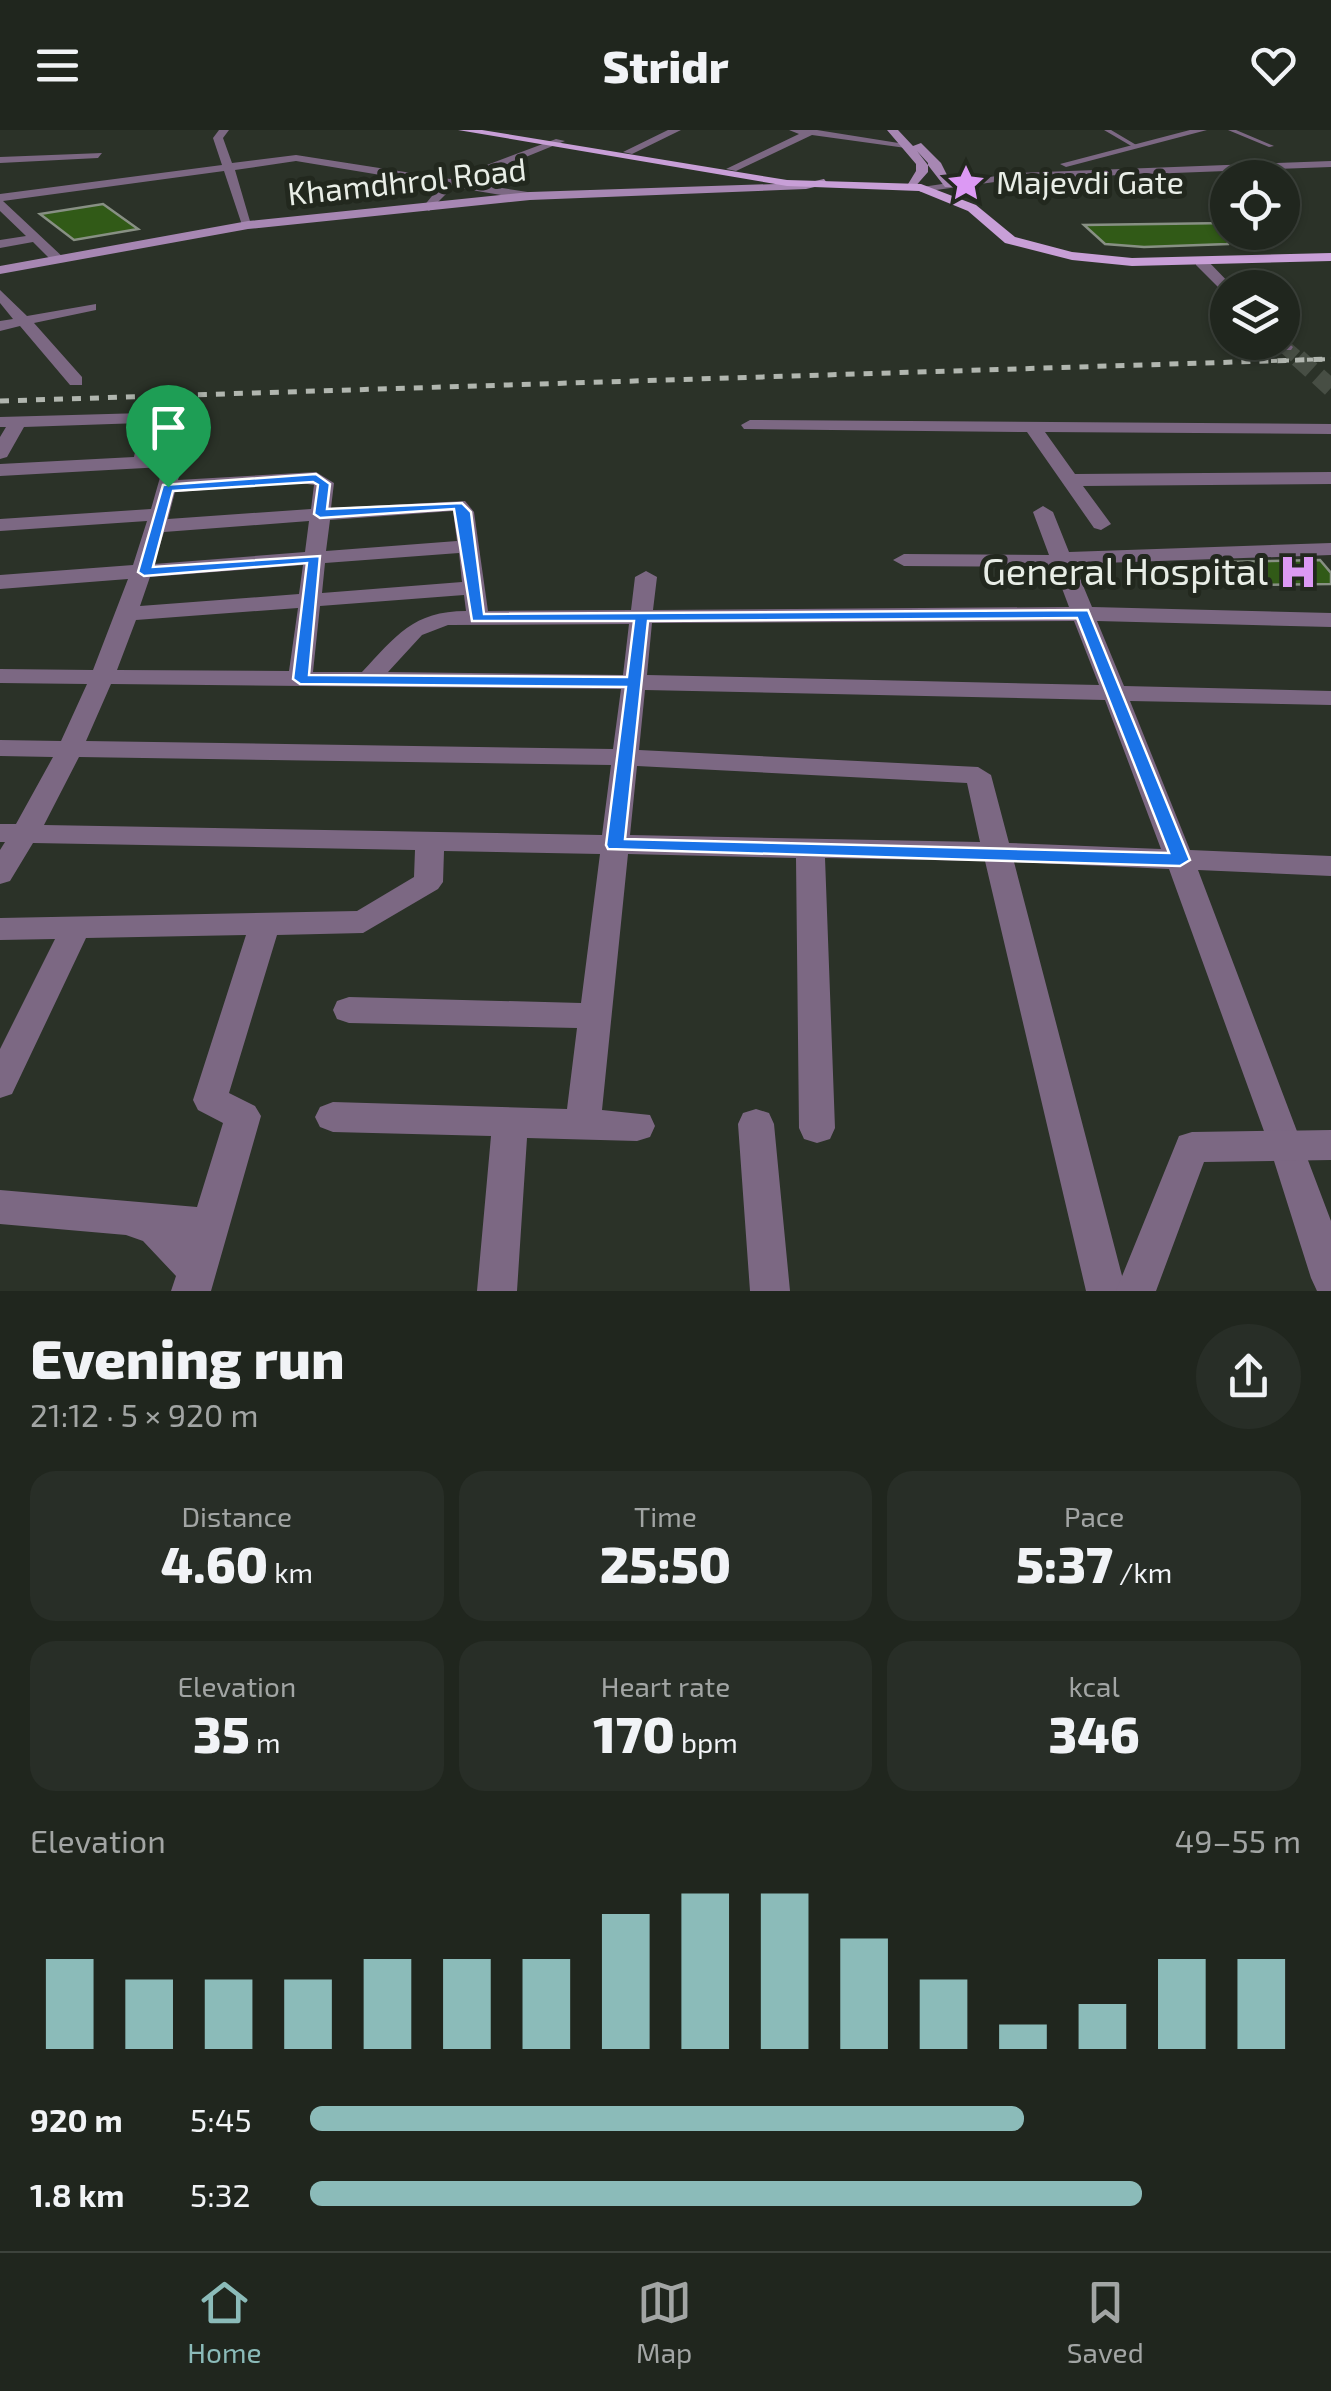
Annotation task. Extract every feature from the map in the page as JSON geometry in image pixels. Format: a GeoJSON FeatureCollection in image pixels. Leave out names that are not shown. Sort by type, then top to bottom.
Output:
{"type":"FeatureCollection","features":[{"type":"Feature","properties":{"kind":"main road"},"geometry":{"type":"LineString","coordinates":[[463,130],[824,182],[914,186],[955,198],[1010,240],[1032,248],[1100,260],[1201,262],[1331,254]]}},
{"type":"Feature","properties":{"kind":"main road"},"geometry":{"type":"LineString","coordinates":[[492,130],[806,186],[943,185],[980,202],[1022,237],[1080,252],[1175,258],[1331,254]]}},
{"type":"Feature","properties":{"kind":"main road"},"geometry":{"type":"LineString","coordinates":[[892,130],[924,168],[914,186]]}},
{"type":"Feature","properties":{"kind":"main road"},"geometry":{"type":"LineString","coordinates":[[904,130],[937,165],[943,185]]}},
{"type":"Feature","properties":{"kind":"main road","name":"Khamdhrol Road"},"geometry":{"type":"LineString","coordinates":[[0,270],[248,225],[530,196],[806,186],[824,182]]}},
{"type":"Feature","properties":{"kind":"street"},"geometry":{"type":"LineString","coordinates":[[224,130],[218,138],[248,225]]}},
{"type":"Feature","properties":{"kind":"street"},"geometry":{"type":"LineString","coordinates":[[628,152],[676,130]]}},
{"type":"Feature","properties":{"kind":"street"},"geometry":{"type":"LineString","coordinates":[[794,130],[906,145]]}},
{"type":"Feature","properties":{"kind":"street"},"geometry":{"type":"LineString","coordinates":[[1017,176],[1202,130]]}},
{"type":"Feature","properties":{"kind":"street"},"geometry":{"type":"LineString","coordinates":[[732,169],[810,131]]}},
{"type":"Feature","properties":{"kind":"street"},"geometry":{"type":"LineString","coordinates":[[429,207],[438,192],[451,183],[555,142]]}},
{"type":"Feature","properties":{"kind":"street"},"geometry":{"type":"LineString","coordinates":[[204,155],[224,152]]}},
{"type":"Feature","properties":{"kind":"street"},"geometry":{"type":"LineString","coordinates":[[0,160],[22,166],[98,155]]}},
{"type":"Feature","properties":{"kind":"street"},"geometry":{"type":"LineString","coordinates":[[0,201],[296,158],[530,196]]}},
{"type":"Feature","properties":{"kind":"street"},"geometry":{"type":"LineString","coordinates":[[943,185],[1017,176],[1331,164]]}},
{"type":"Feature","properties":{"kind":"street"},"geometry":{"type":"LineString","coordinates":[[88,170],[105,168]]}},
{"type":"Feature","properties":{"kind":"street"},"geometry":{"type":"LineString","coordinates":[[0,201],[58,260]]}},
{"type":"Feature","properties":{"kind":"street"},"geometry":{"type":"LineString","coordinates":[[0,244],[36,238]]}},
{"type":"Feature","properties":{"kind":"street"},"geometry":{"type":"LineString","coordinates":[[1201,262],[1210,271]]}},
{"type":"Feature","properties":{"kind":"street"},"geometry":{"type":"LineString","coordinates":[[0,294],[76,380]]}},
{"type":"Feature","properties":{"kind":"street"},"geometry":{"type":"LineString","coordinates":[[0,326],[91,308]]}},
{"type":"Feature","properties":{"kind":"street"},"geometry":{"type":"LineString","coordinates":[[0,453],[9,422],[144,418],[150,421],[142,462]]}},
{"type":"Feature","properties":{"kind":"street"},"geometry":{"type":"LineString","coordinates":[[750,425],[1331,429]]}},
{"type":"Feature","properties":{"kind":"street"},"geometry":{"type":"LineString","coordinates":[[1032,427],[1101,524]]}},
{"type":"Feature","properties":{"kind":"street"},"geometry":{"type":"LineString","coordinates":[[0,470],[142,462],[170,462],[173,466],[144,572],[73,749],[13,833],[0,874]]}},
{"type":"Feature","properties":{"kind":"street"},"geometry":{"type":"LineString","coordinates":[[168,487],[316,478],[324,484],[300,679]]}},
{"type":"Feature","properties":{"kind":"street"},"geometry":{"type":"LineString","coordinates":[[1070,480],[1331,478]]}},
{"type":"Feature","properties":{"kind":"street"},"geometry":{"type":"LineString","coordinates":[[0,524],[320,514],[458,505],[464,512],[478,618]]}},
{"type":"Feature","properties":{"kind":"street"},"geometry":{"type":"LineString","coordinates":[[1043,512],[1060,561],[1118,693],[1287,1145],[1331,1278]]}},
{"type":"Feature","properties":{"kind":"street"},"geometry":{"type":"LineString","coordinates":[[0,582],[468,546]]}},
{"type":"Feature","properties":{"kind":"street"},"geometry":{"type":"LineString","coordinates":[[904,560],[1060,561],[1073,557],[1330,551]]}},
{"type":"Feature","properties":{"kind":"street"},"geometry":{"type":"LineString","coordinates":[[583,1124],[646,576]]}},
{"type":"Feature","properties":{"kind":"street"},"geometry":{"type":"LineString","coordinates":[[127,614],[474,588]]}},
{"type":"Feature","properties":{"kind":"street"},"geometry":{"type":"LineString","coordinates":[[368,680],[414,630],[429,622],[478,618],[1083,614],[1331,620]]}},
{"type":"Feature","properties":{"kind":"street"},"geometry":{"type":"LineString","coordinates":[[0,676],[634,682],[1331,698]]}},
{"type":"Feature","properties":{"kind":"street"},"geometry":{"type":"LineString","coordinates":[[0,748],[626,757],[978,774],[1106,1291]]}},
{"type":"Feature","properties":{"kind":"street"},"geometry":{"type":"LineString","coordinates":[[13,833],[998,852],[1331,866]]}},
{"type":"Feature","properties":{"kind":"street"},"geometry":{"type":"LineString","coordinates":[[0,929],[364,922],[428,882],[430,842]]}},
{"type":"Feature","properties":{"kind":"street"},"geometry":{"type":"LineString","coordinates":[[810,849],[817,1128]]}},
{"type":"Feature","properties":{"kind":"street"},"geometry":{"type":"LineString","coordinates":[[194,1281],[243,1116],[210,1100],[265,924]]}},
{"type":"Feature","properties":{"kind":"street"},"geometry":{"type":"LineString","coordinates":[[0,1084],[76,928]]}},
{"type":"Feature","properties":{"kind":"street"},"geometry":{"type":"LineString","coordinates":[[349,1010],[595,1016]]}},
{"type":"Feature","properties":{"kind":"street"},"geometry":{"type":"LineString","coordinates":[[334,1117],[637,1126]]}},
{"type":"Feature","properties":{"kind":"street"},"geometry":{"type":"LineString","coordinates":[[497,1291],[510,1122]]}},
{"type":"Feature","properties":{"kind":"street"},"geometry":{"type":"LineString","coordinates":[[756,1124],[770,1291]]}},
{"type":"Feature","properties":{"kind":"street"},"geometry":{"type":"LineString","coordinates":[[1136,1291],[1192,1147],[1331,1144]]}},
{"type":"Feature","properties":{"kind":"street"},"geometry":{"type":"LineString","coordinates":[[0,1208],[210,1225]]}},
{"type":"Feature","properties":{"kind":"street"},"geometry":{"type":"LineString","coordinates":[[120,1217],[156,1228],[194,1281]]}},
{"type":"Feature","properties":{"kind":"lane"},"geometry":{"type":"LineString","coordinates":[[1106,130],[1135,146]]}},
{"type":"Feature","properties":{"kind":"lane"},"geometry":{"type":"LineString","coordinates":[[1231,130],[1271,146]]}},
{"type":"Feature","properties":{"kind":"building"},"geometry":{"type":"Polygon","coordinates":[[[103,204],[138,229],[74,240],[40,214],[103,204]]]}},
{"type":"Feature","properties":{"kind":"building"},"geometry":{"type":"Polygon","coordinates":[[[1210,223],[1210,245],[1105,244],[1084,225],[1210,223]]]}},
{"type":"Feature","properties":{"kind":"building"},"geometry":{"type":"Polygon","coordinates":[[[1320,560],[1331,573],[1331,584],[1240,585],[1224,562],[1320,560]]]}},
{"type":"Feature","properties":{"kind":"tunnel"},"geometry":{"type":"LineString","coordinates":[[1300,360],[1331,388]]}},
{"type":"Feature","properties":{"kind":"railway"},"geometry":{"type":"LineString","coordinates":[[0,401],[1331,359],[1271,361]]}},
{"type":"Feature","properties":{"kind":"place","name":"Majevdi Gate"},"geometry":{"type":"Point","coordinates":[966,183]}},
{"type":"Feature","properties":{"kind":"place","name":"General Hospital"},"geometry":{"type":"Point","coordinates":[1298,572]}},
{"type":"Feature","properties":{"kind":"route"},"geometry":{"type":"LineString","coordinates":[[168,487],[144,572],[315,558],[300,679],[634,682],[642,617],[1083,614],[1118,693],[1180,860],[998,852],[615,845],[642,617],[478,618],[464,512],[458,505],[320,514],[324,484],[316,478],[301,477],[168,487]]}}]}
